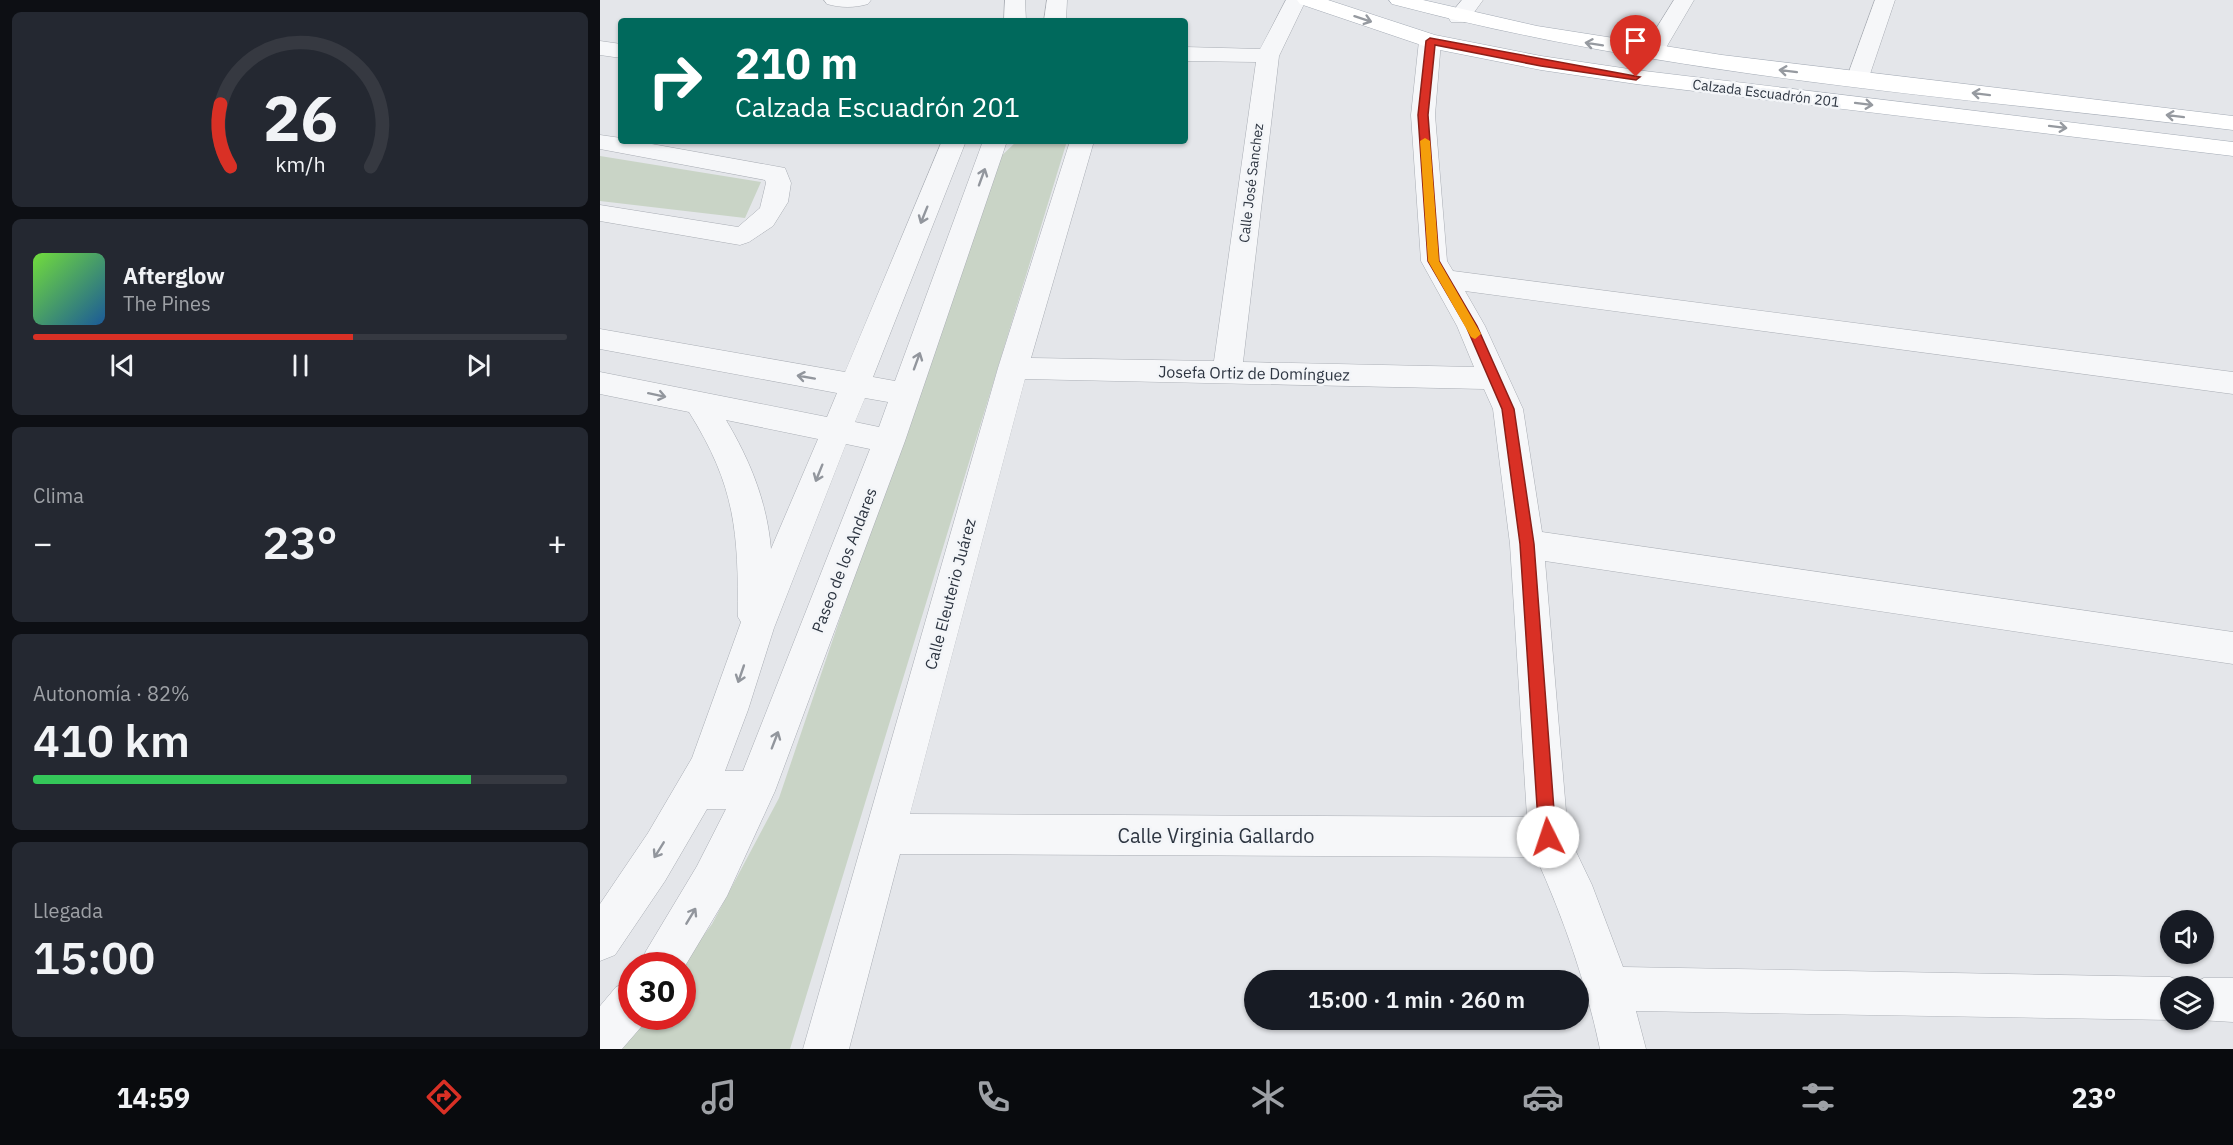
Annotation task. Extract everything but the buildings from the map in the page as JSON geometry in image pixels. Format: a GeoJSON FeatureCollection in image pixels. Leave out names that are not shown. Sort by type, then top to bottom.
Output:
{"type":"FeatureCollection","features":[{"type":"Feature","properties":{"kind":"main road","name":"Calzada Escuadrón 201"},"geometry":{"type":"LineString","coordinates":[[1307,0],[1430,41],[1541,63],[1636,77],[2233,149]]}},
{"type":"Feature","properties":{"kind":"main road","name":"Calzada Escuadrón 201"},"geometry":{"type":"LineString","coordinates":[[1399,0],[1466,8],[1539,35],[1652,53],[1857,80],[2233,123]]}},
{"type":"Feature","properties":{"kind":"street"},"geometry":{"type":"LineString","coordinates":[[834,0],[861,0]]}},
{"type":"Feature","properties":{"kind":"street"},"geometry":{"type":"LineString","coordinates":[[1015,0],[1015,18]]}},
{"type":"Feature","properties":{"kind":"street"},"geometry":{"type":"LineString","coordinates":[[1055,18],[1058,0]]}},
{"type":"Feature","properties":{"kind":"street","name":"Calle José Sanchez"},"geometry":{"type":"LineString","coordinates":[[1227,372],[1268,56],[1296,0]]}},
{"type":"Feature","properties":{"kind":"street"},"geometry":{"type":"LineString","coordinates":[[1652,53],[1684,0]]}},
{"type":"Feature","properties":{"kind":"street"},"geometry":{"type":"LineString","coordinates":[[1857,80],[1886,0]]}},
{"type":"Feature","properties":{"kind":"street"},"geometry":{"type":"LineString","coordinates":[[1430,41],[1423,115],[1434,261],[1442,279],[1472,326],[1508,409],[1527,544],[1548,837],[1577,900],[1609,989],[1623,1049]]}},
{"type":"Feature","properties":{"kind":"street"},"geometry":{"type":"LineString","coordinates":[[600,48],[618,51]]}},
{"type":"Feature","properties":{"kind":"street"},"geometry":{"type":"LineString","coordinates":[[1188,54],[1268,56]]}},
{"type":"Feature","properties":{"kind":"street"},"geometry":{"type":"LineString","coordinates":[[600,142],[776,174],[781,182],[778,196],[758,228],[740,236],[600,213]]}},
{"type":"Feature","properties":{"kind":"street"},"geometry":{"type":"LineString","coordinates":[[600,940],[626,903],[696,789],[730,704],[756,628],[953,144]]}},
{"type":"Feature","properties":{"kind":"street","name":"Paseo de los Andares"},"geometry":{"type":"LineString","coordinates":[[669,952],[712,881],[756,790],[889,441],[994,144]]}},
{"type":"Feature","properties":{"kind":"street","name":"Calle Eleuterio Juárez"},"geometry":{"type":"LineString","coordinates":[[826,1049],[1013,368],[1081,144]]}},
{"type":"Feature","properties":{"kind":"street"},"geometry":{"type":"LineString","coordinates":[[1442,279],[2233,382]]}},
{"type":"Feature","properties":{"kind":"street"},"geometry":{"type":"LineString","coordinates":[[600,339],[905,394]]}},
{"type":"Feature","properties":{"kind":"street","name":"Josefa Ortiz de Domínguez"},"geometry":{"type":"LineString","coordinates":[[1013,368],[1496,378]]}},
{"type":"Feature","properties":{"kind":"street"},"geometry":{"type":"LineString","coordinates":[[600,383],[889,441]]}},
{"type":"Feature","properties":{"kind":"street"},"geometry":{"type":"LineString","coordinates":[[699,404],[723,439],[740,480],[752,525],[756,628]]}},
{"type":"Feature","properties":{"kind":"street"},"geometry":{"type":"LineString","coordinates":[[1527,544],[2233,648]]}},
{"type":"Feature","properties":{"kind":"street"},"geometry":{"type":"LineString","coordinates":[[696,789],[756,790]]}},
{"type":"Feature","properties":{"kind":"street","name":"Calle Virginia Gallardo"},"geometry":{"type":"LineString","coordinates":[[884,834],[1548,837]]}},
{"type":"Feature","properties":{"kind":"street"},"geometry":{"type":"LineString","coordinates":[[1609,989],[2160,999]]}},
{"type":"Feature","properties":{"kind":"street"},"geometry":{"type":"LineString","coordinates":[[2214,1000],[2233,1000]]}},
{"type":"Feature","properties":{"kind":"street"},"geometry":{"type":"LineString","coordinates":[[600,1040],[618,1019]]}},
{"type":"Feature","properties":{"kind":"green space"},"geometry":{"type":"Polygon","coordinates":[[[1014,144],[1066,144],[790,1049],[621,1049],[635,1030],[696,1030],[696,952],[691,952],[712,924],[779,798],[995,162],[1014,144]]]}},
{"type":"Feature","properties":{"kind":"green space"},"geometry":{"type":"Polygon","coordinates":[[[600,156],[761,182],[745,218],[600,201],[600,156]]]}},
{"type":"Feature","properties":{"kind":"slow traffic"},"geometry":{"type":"LineString","coordinates":[[1425,141],[1434,261],[1442,279],[1475,334]]}},
{"type":"Feature","properties":{"kind":"route"},"geometry":{"type":"LineString","coordinates":[[1548,837],[1527,544],[1508,409],[1472,326],[1442,279],[1434,261],[1423,115],[1430,41],[1541,63],[1636,77]]}}]}
